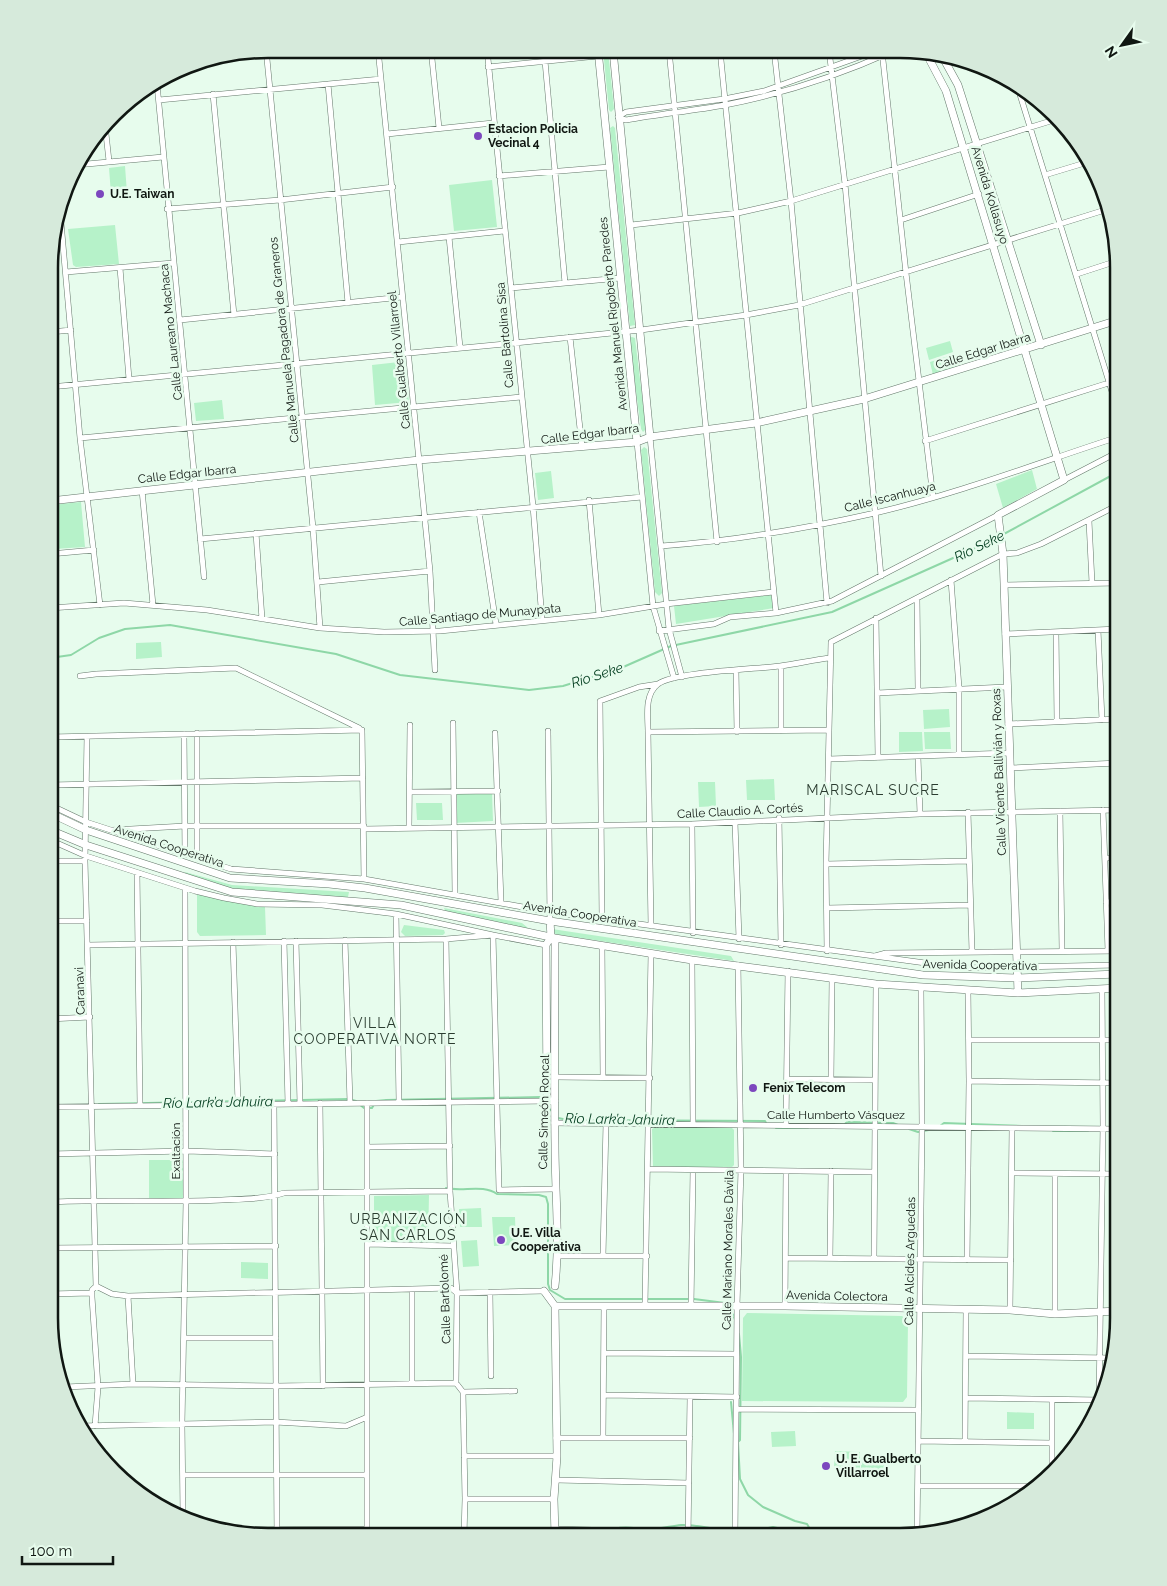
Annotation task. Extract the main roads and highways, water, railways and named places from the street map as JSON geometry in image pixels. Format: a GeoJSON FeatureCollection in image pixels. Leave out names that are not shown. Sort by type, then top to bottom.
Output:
{"type":"FeatureCollection","features":[{"type":"Feature","properties":{"kind":"waterway","name":"Río Seke"},"geometry":{"type":"LineString","coordinates":[[1002,535],[1110,476]]}},
{"type":"Feature","properties":{"kind":"waterway","name":"Río Seke"},"geometry":{"type":"LineString","coordinates":[[58,657],[71,655],[99,638],[125,629],[170,625],[336,654],[400,675],[529,690],[563,686],[621,668],[671,646],[832,612],[998,538]]}},
{"type":"Feature","properties":{"kind":"waterway","name":"Río Lark’a Jahuira"},"geometry":{"type":"LineString","coordinates":[[359,1104],[364,1108],[372,1108],[376,1101],[386,1100],[542,1097],[546,1106],[553,1112]]}},
{"type":"Feature","properties":{"kind":"waterway","name":"Río Lark’a Jahuira"},"geometry":{"type":"LineString","coordinates":[[99,1104],[349,1099],[356,1101]]}},
{"type":"Feature","properties":{"kind":"waterway","name":"Río Lark’a Jahuira"},"geometry":{"type":"LineString","coordinates":[[558,1118],[568,1120],[765,1121],[767,1125]]}},
{"type":"Feature","properties":{"kind":"waterway","name":"Río Lark’a Jahuira"},"geometry":{"type":"LineString","coordinates":[[844,1125],[847,1122],[893,1123],[898,1125]]}},
{"type":"Feature","properties":{"kind":"waterway","name":"Río Lark’a Jahuira"},"geometry":{"type":"LineString","coordinates":[[940,1126],[944,1123],[1022,1126]]}},
{"type":"Feature","properties":{"kind":"waterway","name":"Río Lark’a Jahuira"},"geometry":{"type":"LineString","coordinates":[[776,1128],[808,1128]]}},
{"type":"Feature","properties":{"kind":"waterway","name":"Río Lark’a Jahuira"},"geometry":{"type":"LineString","coordinates":[[909,1129],[918,1132],[934,1129]]}},
{"type":"Feature","properties":{"kind":"waterway","name":"Río Lark’a Jahuira"},"geometry":{"type":"LineString","coordinates":[[1053,1131],[1088,1131]]}},
{"type":"Feature","properties":{"kind":"waterway","name":"Río Lark’a Jahuira"},"geometry":{"type":"LineString","coordinates":[[446,1188],[486,1189],[497,1194],[539,1195],[546,1197],[548,1204],[548,1284],[550,1290],[565,1299],[694,1299],[725,1303]]}},
{"type":"Feature","properties":{"kind":"waterway","name":"Río Lark’a Jahuira"},"geometry":{"type":"LineString","coordinates":[[730,1308],[735,1320]]}},
{"type":"Feature","properties":{"kind":"waterway","name":"Río Lark’a Jahuira"},"geometry":{"type":"LineString","coordinates":[[739,1334],[741,1357],[740,1440],[738,1442],[740,1479],[748,1495],[763,1507],[795,1521],[807,1524],[809,1528]]}},
{"type":"Feature","properties":{"kind":"waterway"},"geometry":{"type":"LineString","coordinates":[[731,1402],[734,1434]]}},
{"type":"Feature","properties":{"kind":"waterway"},"geometry":{"type":"LineString","coordinates":[[661,1528],[681,1525],[709,1528]]}},
{"type":"Feature","properties":{"kind":"waterway"},"geometry":{"type":"LineString","coordinates":[[620,1528],[635,1528]]}},
{"type":"Feature","properties":{"kind":"waterway","name":"Río Lark’a Jahuira"},"geometry":{"type":"LineString","coordinates":[[768,1528],[777,1528]]}},
{"type":"Feature","properties":{"kind":"place","name":"Estacion Policia Vecinal 4"},"geometry":{"type":"Point","coordinates":[478,136]}},
{"type":"Feature","properties":{"kind":"place","name":"U.E. Taiwan"},"geometry":{"type":"Point","coordinates":[100,194]}},
{"type":"Feature","properties":{"kind":"place","name":"Fenix Telecom"},"geometry":{"type":"Point","coordinates":[753,1088]}},
{"type":"Feature","properties":{"kind":"place","name":"U.E. Villa Cooperativa"},"geometry":{"type":"Point","coordinates":[501,1240]}},
{"type":"Feature","properties":{"kind":"place","name":"U. E. Gualberto Villarroel"},"geometry":{"type":"Point","coordinates":[826,1466]}},
{"type":"Feature","properties":{"kind":"district","name":"MARISCAL SUCRE"},"geometry":{"type":"Point","coordinates":[873,790]}},
{"type":"Feature","properties":{"kind":"district","name":"VILLA COOPERATIVA NORTE"},"geometry":{"type":"Point","coordinates":[375,1032]}},
{"type":"Feature","properties":{"kind":"district","name":"URBANIZACIÓN SAN CARLOS"},"geometry":{"type":"Point","coordinates":[408,1228]}}]}
